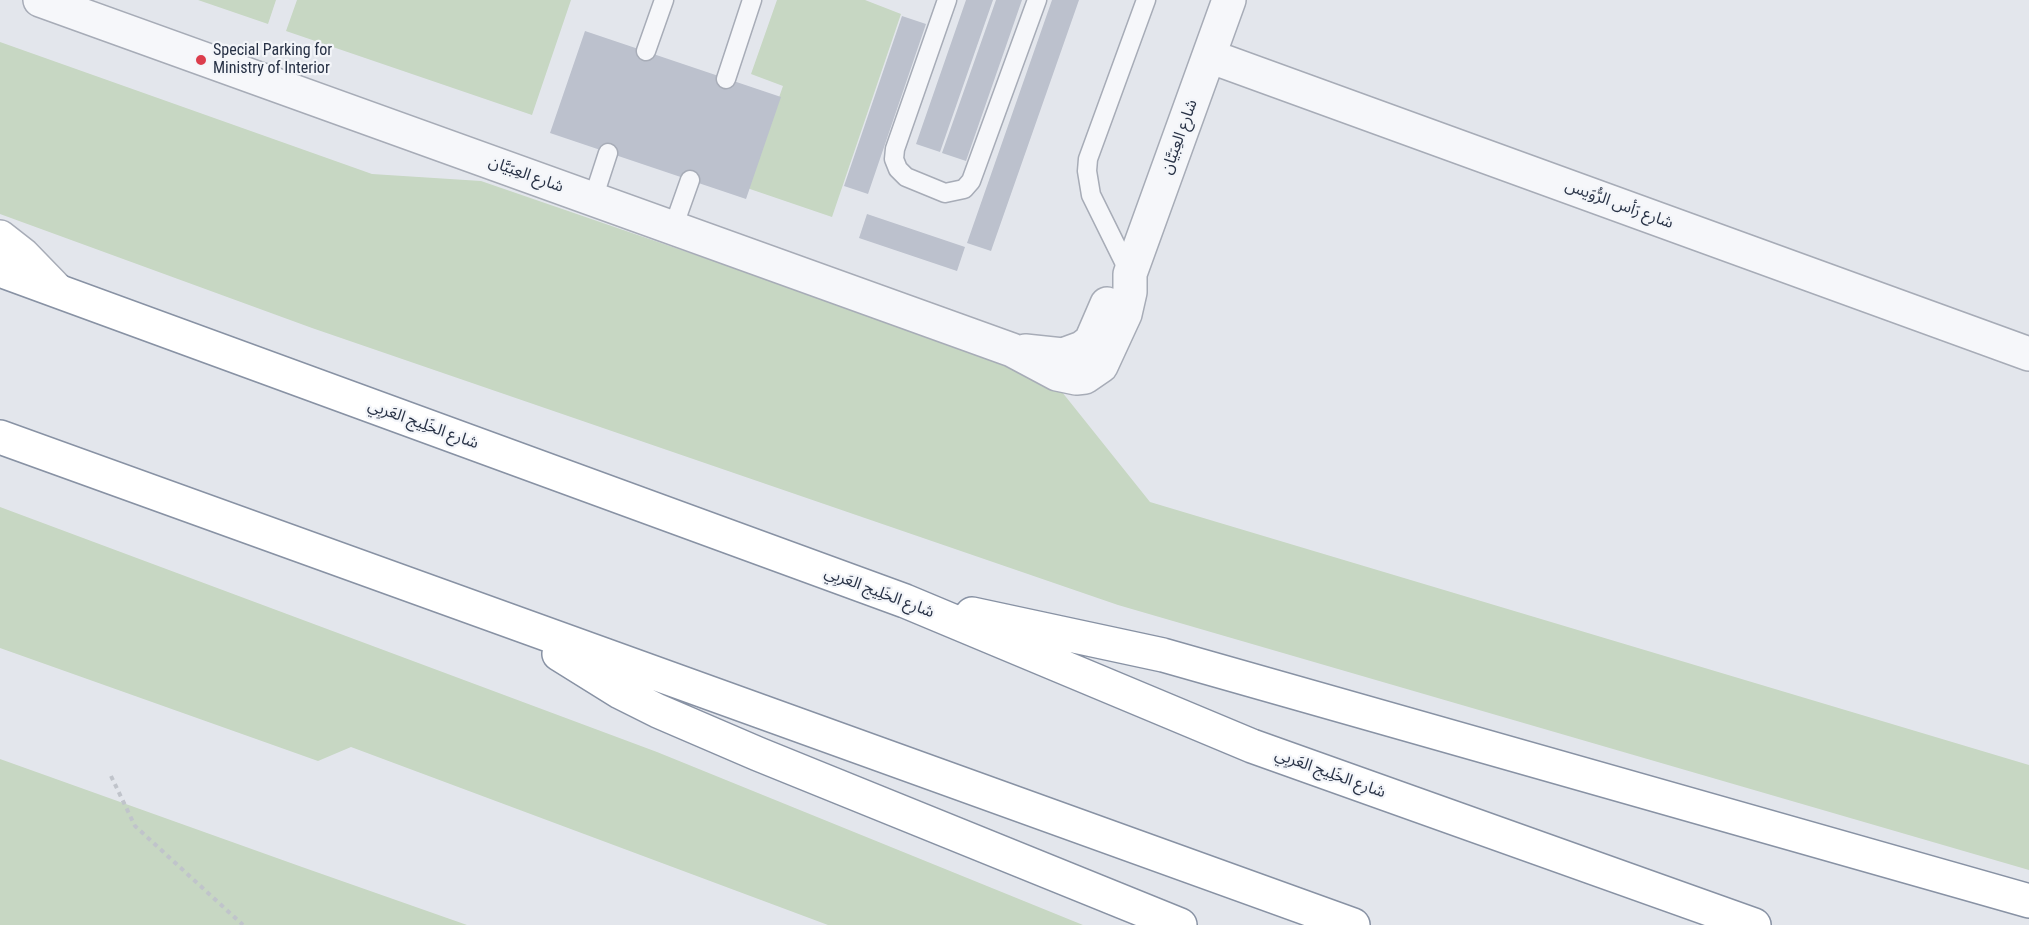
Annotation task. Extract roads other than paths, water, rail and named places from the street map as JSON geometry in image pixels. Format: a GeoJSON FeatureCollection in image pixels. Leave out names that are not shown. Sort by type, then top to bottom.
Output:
{"type":"FeatureCollection","features":[{"type":"Feature","properties":{"kind":"main road"},"geometry":{"type":"LineString","coordinates":[[0,237],[23,255],[57,290]]}},
{"type":"Feature","properties":{"kind":"main road","name":"شارع الخَلِيج العَربِي"},"geometry":{"type":"LineString","coordinates":[[0,270],[905,601],[1252,746],[1754,925]]}},
{"type":"Feature","properties":{"kind":"main road"},"geometry":{"type":"LineString","coordinates":[[0,437],[521,627],[1353,925]]}},
{"type":"Feature","properties":{"kind":"main road"},"geometry":{"type":"LineString","coordinates":[[905,601],[1093,638],[1163,655],[2029,901]]}},
{"type":"Feature","properties":{"kind":"main road"},"geometry":{"type":"LineString","coordinates":[[521,627],[581,669],[658,711],[758,754],[1180,925]]}},
{"type":"Feature","properties":{"kind":"street","name":"شارع العِبَيَّان"},"geometry":{"type":"LineString","coordinates":[[40,0],[1012,350],[1063,355],[1082,348],[1091,340],[1110,298],[1130,274],[1229,0]]}},
{"type":"Feature","properties":{"kind":"street","name":"شارع رَأس الرُّوَيس"},"geometry":{"type":"LineString","coordinates":[[1209,56],[2029,354]]}},
{"type":"Feature","properties":{"kind":"lane"},"geometry":{"type":"LineString","coordinates":[[646,51],[663,0]]}},
{"type":"Feature","properties":{"kind":"lane"},"geometry":{"type":"LineString","coordinates":[[726,79],[752,0]]}},
{"type":"Feature","properties":{"kind":"lane"},"geometry":{"type":"LineString","coordinates":[[947,0],[895,148],[894,159],[898,169],[906,177],[945,193],[964,189],[970,181],[1037,0]]}},
{"type":"Feature","properties":{"kind":"lane"},"geometry":{"type":"LineString","coordinates":[[1130,274],[1091,195],[1087,171],[1088,159],[1146,0]]}},
{"type":"Feature","properties":{"kind":"lane"},"geometry":{"type":"LineString","coordinates":[[593,199],[608,153]]}},
{"type":"Feature","properties":{"kind":"lane"},"geometry":{"type":"LineString","coordinates":[[673,228],[690,180]]}},
{"type":"Feature","properties":{"kind":"place","name":"Special Parking for Ministry of Interior"},"geometry":{"type":"Point","coordinates":[201,60]}}]}
